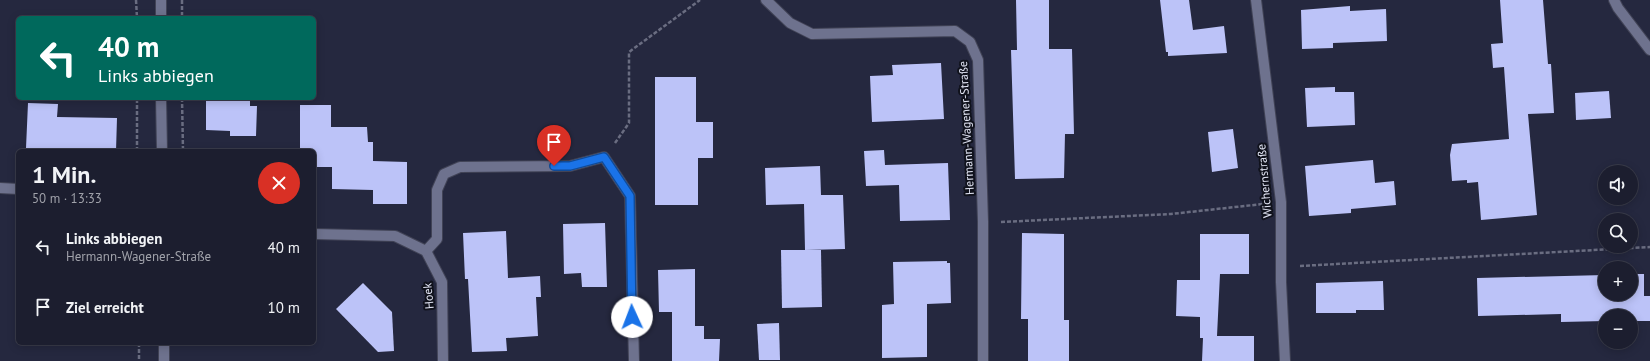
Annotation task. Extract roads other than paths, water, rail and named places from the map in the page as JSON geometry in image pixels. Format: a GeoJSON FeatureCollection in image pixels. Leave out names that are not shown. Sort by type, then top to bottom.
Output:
{"type":"FeatureCollection","features":[{"type":"Feature","properties":{"kind":"street"},"geometry":{"type":"LineString","coordinates":[[161,0],[161,16]]}},
{"type":"Feature","properties":{"kind":"street","name":"Hermann-Wagener-Straße"},"geometry":{"type":"LineString","coordinates":[[766,0],[790,23],[812,34],[956,31],[970,42],[978,60],[983,222],[982,361]]}},
{"type":"Feature","properties":{"kind":"street","name":"Wichernstraße"},"geometry":{"type":"LineString","coordinates":[[1256,0],[1281,202],[1281,267],[1285,361]]}},
{"type":"Feature","properties":{"kind":"street"},"geometry":{"type":"LineString","coordinates":[[1614,0],[1618,8],[1650,50]]}},
{"type":"Feature","properties":{"kind":"street"},"geometry":{"type":"LineString","coordinates":[[161,100],[162,149]]}},
{"type":"Feature","properties":{"kind":"street"},"geometry":{"type":"LineString","coordinates":[[316,234],[395,236],[426,250],[437,239],[437,190],[444,174],[460,167],[570,166],[604,157],[630,196],[634,361]]}},
{"type":"Feature","properties":{"kind":"street"},"geometry":{"type":"LineString","coordinates":[[0,188],[16,190]]}},
{"type":"Feature","properties":{"kind":"street","name":"Hoek"},"geometry":{"type":"LineString","coordinates":[[426,250],[442,282],[444,361]]}},
{"type":"Feature","properties":{"kind":"street"},"geometry":{"type":"LineString","coordinates":[[164,345],[164,361]]}}]}
